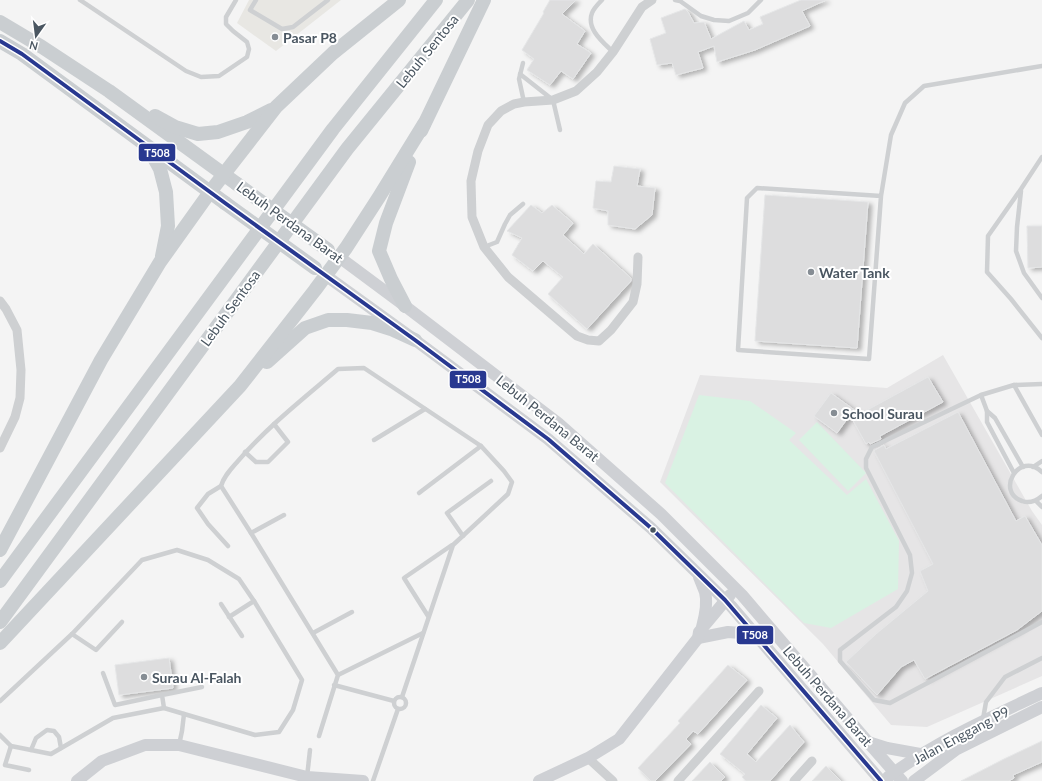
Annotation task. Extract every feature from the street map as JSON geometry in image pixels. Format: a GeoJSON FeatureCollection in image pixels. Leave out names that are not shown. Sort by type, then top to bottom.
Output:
{"type":"FeatureCollection","features":[{"type":"Feature","properties":{"kind":"main road"},"geometry":{"type":"LineString","coordinates":[[0,550],[101,360],[160,262],[223,174],[276,107],[333,53],[399,0]]}},
{"type":"Feature","properties":{"kind":"main road","name":"Lebuh Sentosa"},"geometry":{"type":"LineString","coordinates":[[0,581],[333,129],[436,0]]}},
{"type":"Feature","properties":{"kind":"main road","name":"Lebuh Sentosa"},"geometry":{"type":"LineString","coordinates":[[0,622],[347,149],[468,0]]}},
{"type":"Feature","properties":{"kind":"main road"},"geometry":{"type":"LineString","coordinates":[[405,306],[379,251],[386,223],[424,124],[484,0]]}},
{"type":"Feature","properties":{"kind":"main road","name":"Lebuh Perdana Barat"},"geometry":{"type":"LineString","coordinates":[[0,22],[42,47],[109,91],[334,254]]}},
{"type":"Feature","properties":{"kind":"main road","name":"Lebuh Perdana Barat"},"geometry":{"type":"LineString","coordinates":[[0,41],[22,54],[320,272]]}},
{"type":"Feature","properties":{"kind":"main road"},"geometry":{"type":"LineString","coordinates":[[109,91],[174,127],[198,134],[218,132],[247,122],[276,107]]}},
{"type":"Feature","properties":{"kind":"main road"},"geometry":{"type":"LineString","coordinates":[[240,386],[320,272],[379,197],[424,124]]}},
{"type":"Feature","properties":{"kind":"main road"},"geometry":{"type":"LineString","coordinates":[[147,146],[160,170],[166,192],[168,226],[160,262]]}},
{"type":"Feature","properties":{"kind":"main road"},"geometry":{"type":"LineString","coordinates":[[0,644],[240,386],[305,328],[328,320],[347,320],[372,323],[415,340]]}},
{"type":"Feature","properties":{"kind":"street"},"geometry":{"type":"LineString","coordinates":[[638,257],[637,284],[633,302],[611,330],[599,341],[588,340],[577,336],[508,277],[484,247],[472,217],[471,181],[478,151],[488,125],[501,110],[514,104],[524,102],[553,100],[576,91],[597,72],[613,52],[642,7],[652,0]]}},
{"type":"Feature","properties":{"kind":"street","name":"Lebuh Perdana Barat"},"geometry":{"type":"LineString","coordinates":[[334,254],[405,306],[558,423],[661,514],[739,592],[898,776]]}},
{"type":"Feature","properties":{"kind":"street","name":"Lebuh Perdana Barat"},"geometry":{"type":"LineString","coordinates":[[320,272],[415,340],[548,439],[651,528],[728,603],[882,781]]}},
{"type":"Feature","properties":{"kind":"street"},"geometry":{"type":"LineString","coordinates":[[0,301],[6,308],[17,330],[21,370],[20,398],[15,417],[0,448]]}},
{"type":"Feature","properties":{"kind":"street"},"geometry":{"type":"LineString","coordinates":[[698,574],[706,598],[701,634]]}},
{"type":"Feature","properties":{"kind":"street"},"geometry":{"type":"LineString","coordinates":[[539,781],[588,758],[619,739],[701,634],[739,592]]}},
{"type":"Feature","properties":{"kind":"street"},"geometry":{"type":"LineString","coordinates":[[701,634],[728,632],[756,636]]}},
{"type":"Feature","properties":{"kind":"street"},"geometry":{"type":"LineString","coordinates":[[678,781],[759,691]]}},
{"type":"Feature","properties":{"kind":"street","name":"Jalan Enggang P9"},"geometry":{"type":"LineString","coordinates":[[882,781],[898,776],[920,754],[983,721],[1042,693]]}},
{"type":"Feature","properties":{"kind":"street","name":"Jalan Enggang P9"},"geometry":{"type":"LineString","coordinates":[[914,781],[957,749],[1042,707]]}},
{"type":"Feature","properties":{"kind":"street"},"geometry":{"type":"LineString","coordinates":[[867,741],[887,748],[920,754]]}},
{"type":"Feature","properties":{"kind":"street"},"geometry":{"type":"LineString","coordinates":[[77,781],[102,761],[145,745],[179,744],[307,777],[363,781]]}},
{"type":"Feature","properties":{"kind":"street"},"geometry":{"type":"LineString","coordinates":[[588,758],[613,781]]}},
{"type":"Feature","properties":{"kind":"street"},"geometry":{"type":"LineString","coordinates":[[794,781],[812,761]]}},
{"type":"Feature","properties":{"kind":"street"},"geometry":{"type":"LineString","coordinates":[[866,763],[867,781]]}},
{"type":"Feature","properties":{"kind":"street"},"geometry":{"type":"LineString","coordinates":[[928,781],[931,768]]}},
{"type":"Feature","properties":{"kind":"lane"},"geometry":{"type":"LineString","coordinates":[[80,0],[186,71],[201,77],[219,76],[247,57],[249,49],[247,42],[226,24],[226,17],[236,0]]}},
{"type":"Feature","properties":{"kind":"lane"},"geometry":{"type":"LineString","coordinates":[[256,0],[250,10],[282,29],[293,27],[328,0]]}},
{"type":"Feature","properties":{"kind":"lane"},"geometry":{"type":"LineString","coordinates":[[602,0],[596,6],[592,14],[591,24],[598,37],[613,52]]}},
{"type":"Feature","properties":{"kind":"lane"},"geometry":{"type":"LineString","coordinates":[[679,0],[701,16],[714,20],[729,21],[748,13],[761,0]]}},
{"type":"Feature","properties":{"kind":"lane"},"geometry":{"type":"LineString","coordinates":[[523,63],[519,79],[524,102]]}},
{"type":"Feature","properties":{"kind":"lane"},"geometry":{"type":"LineString","coordinates":[[881,196],[757,188],[747,198],[738,350],[869,359],[881,196],[891,135],[905,103],[924,86],[1042,66]]}},
{"type":"Feature","properties":{"kind":"lane"},"geometry":{"type":"LineString","coordinates":[[520,74],[553,100],[560,130]]}},
{"type":"Feature","properties":{"kind":"lane"},"geometry":{"type":"LineString","coordinates":[[1042,157],[1022,189],[988,236],[987,272],[1042,338]]}},
{"type":"Feature","properties":{"kind":"lane"},"geometry":{"type":"LineString","coordinates":[[1022,189],[1017,227],[1016,251],[1024,273],[1042,298]]}},
{"type":"Feature","properties":{"kind":"lane"},"geometry":{"type":"LineString","coordinates":[[484,247],[497,242],[510,215],[523,204]]}},
{"type":"Feature","properties":{"kind":"lane"},"geometry":{"type":"LineString","coordinates":[[228,546],[208,524],[197,508],[208,494],[221,486],[223,479],[246,452],[274,424],[338,369],[364,368],[481,446],[512,482],[508,494],[453,545],[404,578],[428,616]]}},
{"type":"Feature","properties":{"kind":"lane"},"geometry":{"type":"LineString","coordinates":[[1042,384],[1014,385],[981,395],[872,447],[866,459],[866,468],[910,555],[912,573],[907,591],[896,607],[840,650],[840,661],[874,700],[890,702],[1042,622]]}},
{"type":"Feature","properties":{"kind":"lane"},"geometry":{"type":"LineString","coordinates":[[1014,385],[1042,435]]}},
{"type":"Feature","properties":{"kind":"lane"},"geometry":{"type":"LineString","coordinates":[[981,395],[987,411],[987,422],[1014,473]]}},
{"type":"Feature","properties":{"kind":"lane"},"geometry":{"type":"LineString","coordinates":[[374,440],[425,408]]}},
{"type":"Feature","properties":{"kind":"lane"},"geometry":{"type":"LineString","coordinates":[[987,411],[995,418],[1023,467]]}},
{"type":"Feature","properties":{"kind":"lane"},"geometry":{"type":"LineString","coordinates":[[246,452],[256,462],[268,462],[288,442],[274,424]]}},
{"type":"Feature","properties":{"kind":"lane"},"geometry":{"type":"LineString","coordinates":[[419,493],[481,446]]}},
{"type":"Feature","properties":{"kind":"lane"},"geometry":{"type":"LineString","coordinates":[[1033,467],[1042,461]]}},
{"type":"Feature","properties":{"kind":"lane"},"geometry":{"type":"LineString","coordinates":[[1042,472],[1031,466],[1023,467],[1014,473],[1010,484],[1011,490],[1018,500],[1031,502],[1036,501],[1042,496]]}},
{"type":"Feature","properties":{"kind":"lane"},"geometry":{"type":"LineString","coordinates":[[462,536],[447,513],[491,481]]}},
{"type":"Feature","properties":{"kind":"lane"},"geometry":{"type":"LineString","coordinates":[[221,486],[251,532],[338,676]]}},
{"type":"Feature","properties":{"kind":"lane"},"geometry":{"type":"LineString","coordinates":[[1036,501],[1042,506]]}},
{"type":"Feature","properties":{"kind":"lane"},"geometry":{"type":"LineString","coordinates":[[251,532],[284,515]]}},
{"type":"Feature","properties":{"kind":"lane"},"geometry":{"type":"LineString","coordinates":[[402,697],[453,545]]}},
{"type":"Feature","properties":{"kind":"lane"},"geometry":{"type":"LineString","coordinates":[[0,701],[72,634],[142,560],[177,550],[208,560],[239,579],[302,680],[293,710],[279,732],[255,735],[164,708],[113,718],[51,754],[11,746],[0,735]]}},
{"type":"Feature","properties":{"kind":"lane"},"geometry":{"type":"LineString","coordinates":[[229,617],[254,601]]}},
{"type":"Feature","properties":{"kind":"lane"},"geometry":{"type":"LineString","coordinates":[[221,604],[242,636]]}},
{"type":"Feature","properties":{"kind":"lane"},"geometry":{"type":"LineString","coordinates":[[313,634],[352,612]]}},
{"type":"Feature","properties":{"kind":"lane"},"geometry":{"type":"LineString","coordinates":[[72,634],[96,650],[122,622]]}},
{"type":"Feature","properties":{"kind":"lane"},"geometry":{"type":"LineString","coordinates":[[319,736],[338,676],[423,633]]}},
{"type":"Feature","properties":{"kind":"lane"},"geometry":{"type":"LineString","coordinates":[[983,721],[986,702],[1005,677],[1042,658]]}},
{"type":"Feature","properties":{"kind":"lane"},"geometry":{"type":"LineString","coordinates":[[103,672],[115,705],[202,687]]}},
{"type":"Feature","properties":{"kind":"lane"},"geometry":{"type":"LineString","coordinates":[[334,685],[394,701]]}},
{"type":"Feature","properties":{"kind":"lane"},"geometry":{"type":"LineString","coordinates":[[162,696],[164,708]]}},
{"type":"Feature","properties":{"kind":"lane"},"geometry":{"type":"LineString","coordinates":[[394,701],[398,697],[402,697]]}},
{"type":"Feature","properties":{"kind":"lane"},"geometry":{"type":"LineString","coordinates":[[398,709],[402,709],[406,705],[406,699],[402,697]]}},
{"type":"Feature","properties":{"kind":"lane"},"geometry":{"type":"LineString","coordinates":[[394,701],[394,705],[398,709]]}},
{"type":"Feature","properties":{"kind":"lane"},"geometry":{"type":"LineString","coordinates":[[373,781],[398,709]]}},
{"type":"Feature","properties":{"kind":"lane"},"geometry":{"type":"LineString","coordinates":[[179,744],[184,714]]}},
{"type":"Feature","properties":{"kind":"lane"},"geometry":{"type":"LineString","coordinates":[[31,750],[36,738],[47,730],[54,731],[59,736],[61,748]]}},
{"type":"Feature","properties":{"kind":"lane"},"geometry":{"type":"LineString","coordinates":[[11,746],[2,764],[29,770]]}},
{"type":"Feature","properties":{"kind":"lane"},"geometry":{"type":"LineString","coordinates":[[307,777],[310,750]]}},
{"type":"Feature","properties":{"kind":"shaded area","name":"Pasar P8"},"geometry":{"type":"Polygon","coordinates":[[[249,0],[341,0],[276,51],[237,23],[249,0]]]}},
{"type":"Feature","properties":{"kind":"shaded area"},"geometry":{"type":"Polygon","coordinates":[[[943,355],[1032,511],[1042,525],[1042,676],[927,727],[891,725],[823,644],[660,482],[700,375],[887,388],[943,355]]]}},
{"type":"Feature","properties":{"kind":"green space"},"geometry":{"type":"Polygon","coordinates":[[[699,395],[750,401],[796,433],[789,440],[847,495],[866,479],[899,541],[898,589],[831,628],[804,623],[665,483],[699,395]]]}},
{"type":"Feature","properties":{"kind":"green space"},"geometry":{"type":"Polygon","coordinates":[[[817,422],[866,473],[848,491],[799,440],[817,422]]]}},
{"type":"Feature","properties":{"kind":"building"},"geometry":{"type":"Polygon","coordinates":[[[550,0],[576,0],[562,14],[585,31],[577,44],[591,53],[573,79],[561,71],[550,85],[527,70],[534,59],[522,50],[550,0]]]}},
{"type":"Feature","properties":{"kind":"building"},"geometry":{"type":"Polygon","coordinates":[[[801,0],[826,0],[802,11],[810,26],[755,50],[717,62],[714,46],[698,52],[703,68],[676,75],[672,63],[657,65],[650,39],[666,33],[661,18],[685,9],[694,23],[704,22],[711,39],[744,21],[749,30],[763,24],[760,17],[801,0]]]}},
{"type":"Feature","properties":{"kind":"building"},"geometry":{"type":"Polygon","coordinates":[[[614,166],[640,169],[637,186],[655,188],[652,215],[635,229],[608,225],[608,211],[593,208],[596,181],[611,182],[614,166]]]}},
{"type":"Feature","properties":{"kind":"building","name":"Water Tank"},"geometry":{"type":"Polygon","coordinates":[[[765,195],[868,202],[857,348],[755,341],[765,195]]]}},
{"type":"Feature","properties":{"kind":"building"},"geometry":{"type":"Polygon","coordinates":[[[531,205],[542,213],[552,205],[573,223],[563,235],[584,254],[593,244],[631,278],[631,281],[587,329],[548,294],[563,277],[543,261],[533,271],[512,255],[522,238],[507,231],[531,205]]]}},
{"type":"Feature","properties":{"kind":"building"},"geometry":{"type":"Polygon","coordinates":[[[1027,226],[1042,226],[1042,267],[1028,268],[1027,226]]]}},
{"type":"Feature","properties":{"kind":"building"},"geometry":{"type":"Polygon","coordinates":[[[928,377],[943,402],[880,436],[881,439],[870,444],[869,442],[866,444],[850,415],[837,433],[814,416],[831,393],[860,414],[928,377]]]}},
{"type":"Feature","properties":{"kind":"building"},"geometry":{"type":"Polygon","coordinates":[[[958,412],[1016,521],[1025,516],[1042,545],[1042,611],[1017,630],[925,679],[914,660],[901,667],[877,695],[846,662],[876,634],[928,591],[920,571],[933,564],[874,451],[884,445],[886,449],[958,412]]]}},
{"type":"Feature","properties":{"kind":"building","name":"Surau Al-Falah"},"geometry":{"type":"Polygon","coordinates":[[[169,658],[173,688],[119,695],[115,665],[169,658]]]}},
{"type":"Feature","properties":{"kind":"building"},"geometry":{"type":"Polygon","coordinates":[[[728,665],[747,680],[698,734],[693,731],[686,739],[691,744],[655,781],[651,781],[638,768],[680,723],[678,721],[728,665]]]}},
{"type":"Feature","properties":{"kind":"building"},"geometry":{"type":"Polygon","coordinates":[[[761,705],[777,718],[747,754],[756,762],[790,725],[804,742],[770,781],[746,781],[742,777],[745,774],[720,754],[761,705]]]}},
{"type":"Feature","properties":{"kind":"building"},"geometry":{"type":"Polygon","coordinates":[[[1042,741],[1042,762],[1013,775],[1014,778],[1009,781],[961,781],[1004,759],[1042,741]]]}},
{"type":"Feature","properties":{"kind":"building"},"geometry":{"type":"Polygon","coordinates":[[[710,762],[725,777],[721,781],[692,781],[710,762]]]}},
{"type":"Feature","properties":{"kind":"building"},"geometry":{"type":"Polygon","coordinates":[[[826,766],[841,781],[812,781],[826,766]]]}},
{"type":"Feature","properties":{"kind":"transit line","name":"T508"},"geometry":{"type":"LineString","coordinates":[[0,41],[22,54],[415,340],[548,439],[651,528],[725,600],[881,781]]}},
{"type":"Feature","properties":{"kind":"place","name":"Pasar P8"},"geometry":{"type":"Point","coordinates":[275,37]}},
{"type":"Feature","properties":{"kind":"place","name":"Water Tank"},"geometry":{"type":"Point","coordinates":[811,272]}},
{"type":"Feature","properties":{"kind":"place","name":"School Surau"},"geometry":{"type":"Point","coordinates":[834,413]}},
{"type":"Feature","properties":{"kind":"place","name":"Surau Al-Falah"},"geometry":{"type":"Point","coordinates":[144,677]}}]}
